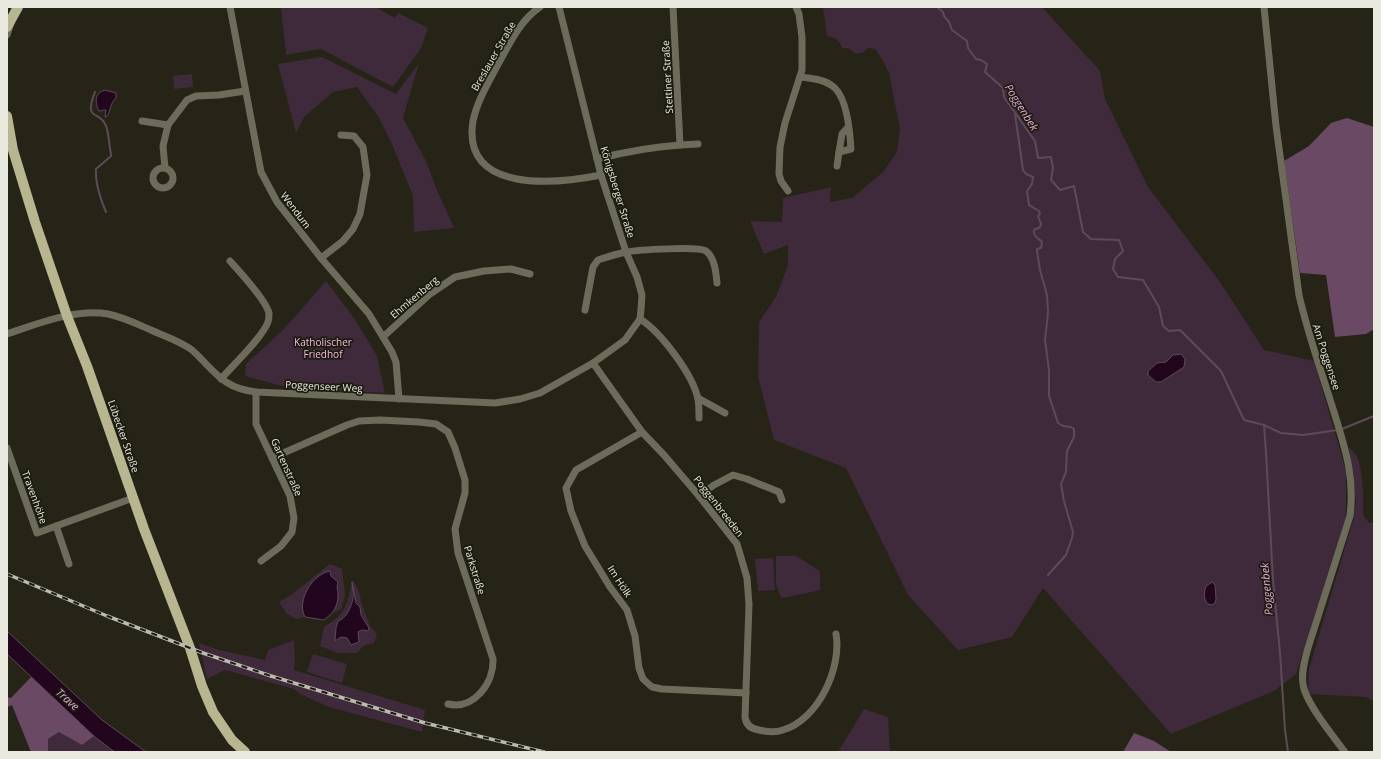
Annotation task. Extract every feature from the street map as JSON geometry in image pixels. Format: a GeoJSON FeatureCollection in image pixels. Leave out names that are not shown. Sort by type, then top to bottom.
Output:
{"type":"FeatureCollection","features":[{"type":"Feature","properties":{"kind":"main road"},"geometry":{"type":"LineString","coordinates":[[8,24],[18,7]]}},
{"type":"Feature","properties":{"kind":"main road","name":"Lübecker Straße"},"geometry":{"type":"LineString","coordinates":[[7,116],[13,150],[28,202],[67,316],[87,366],[133,498],[190,648],[202,686],[212,712],[232,740],[245,752]]}},
{"type":"Feature","properties":{"kind":"street","name":"Wendum"},"geometry":{"type":"LineString","coordinates":[[230,7],[261,172],[277,202],[321,258],[369,314],[383,337],[396,362],[399,399]]}},
{"type":"Feature","properties":{"kind":"street","name":"Breslauer Straße"},"geometry":{"type":"LineString","coordinates":[[540,7],[518,28],[481,96],[474,120],[472,135],[474,148],[480,160],[494,171],[521,180],[549,181],[579,179],[601,175]]}},
{"type":"Feature","properties":{"kind":"street","name":"Königsberger Straße"},"geometry":{"type":"LineString","coordinates":[[559,7],[601,175],[626,252],[637,277],[642,295],[640,320]]}},
{"type":"Feature","properties":{"kind":"street","name":"Stettiner Straße"},"geometry":{"type":"LineString","coordinates":[[672,7],[680,145]]}},
{"type":"Feature","properties":{"kind":"street"},"geometry":{"type":"LineString","coordinates":[[788,191],[781,181],[780,147],[785,122],[803,64],[802,37],[799,14],[796,7]]}},
{"type":"Feature","properties":{"kind":"street","name":"Am Poggensee"},"geometry":{"type":"LineString","coordinates":[[1264,7],[1276,126],[1299,295],[1312,345],[1342,438],[1350,470],[1352,501],[1350,516],[1303,668],[1303,684],[1306,696],[1345,752]]}},
{"type":"Feature","properties":{"kind":"street"},"geometry":{"type":"LineString","coordinates":[[7,35],[8,24]]}},
{"type":"Feature","properties":{"kind":"street"},"geometry":{"type":"LineString","coordinates":[[800,77],[814,79],[832,85],[841,96],[844,103],[851,149],[839,152]]}},
{"type":"Feature","properties":{"kind":"street"},"geometry":{"type":"LineString","coordinates":[[165,168],[163,146],[168,125],[187,100],[196,96],[219,95],[245,91]]}},
{"type":"Feature","properties":{"kind":"street"},"geometry":{"type":"LineString","coordinates":[[142,121],[168,125]]}},
{"type":"Feature","properties":{"kind":"street"},"geometry":{"type":"LineString","coordinates":[[837,166],[842,134],[848,127]]}},
{"type":"Feature","properties":{"kind":"street"},"geometry":{"type":"LineString","coordinates":[[321,258],[343,240],[353,229],[360,214],[364,197],[367,175],[363,146],[354,136],[341,135]]}},
{"type":"Feature","properties":{"kind":"street"},"geometry":{"type":"LineString","coordinates":[[597,159],[632,151],[698,144]]}},
{"type":"Feature","properties":{"kind":"street"},"geometry":{"type":"LineString","coordinates":[[586,310],[593,267],[598,260],[626,252],[692,248],[703,250],[710,256],[714,263],[717,283]]}},
{"type":"Feature","properties":{"kind":"street"},"geometry":{"type":"LineString","coordinates":[[221,379],[260,334],[269,318],[269,312],[265,304],[230,261]]}},
{"type":"Feature","properties":{"kind":"street","name":"Ehmkenberg"},"geometry":{"type":"LineString","coordinates":[[383,337],[430,294],[455,277],[484,271],[511,269],[530,274]]}},
{"type":"Feature","properties":{"kind":"street","name":"Poggenseer Weg"},"geometry":{"type":"LineString","coordinates":[[67,316],[100,313],[114,315],[127,320],[188,348],[221,379],[231,386],[244,391],[495,403],[514,401],[545,391],[593,363]]}},
{"type":"Feature","properties":{"kind":"street"},"geometry":{"type":"LineString","coordinates":[[7,334],[48,320],[67,316]]}},
{"type":"Feature","properties":{"kind":"street"},"geometry":{"type":"LineString","coordinates":[[593,363],[625,340],[640,320],[647,324],[661,338],[681,363],[698,398],[699,418]]}},
{"type":"Feature","properties":{"kind":"street","name":"Poggenbreeden"},"geometry":{"type":"LineString","coordinates":[[593,363],[642,432],[699,496],[737,544],[747,578],[749,605],[746,693],[746,722],[748,726],[756,730],[774,732],[783,730],[792,727],[803,720],[813,710],[829,683],[834,667],[838,643],[836,634]]}},
{"type":"Feature","properties":{"kind":"street","name":"Gartenstraße"},"geometry":{"type":"LineString","coordinates":[[256,392],[256,424],[290,496],[294,518],[292,532],[282,546],[261,562]]}},
{"type":"Feature","properties":{"kind":"street"},"geometry":{"type":"LineString","coordinates":[[698,398],[725,413]]}},
{"type":"Feature","properties":{"kind":"street","name":"Parkstraße"},"geometry":{"type":"LineString","coordinates":[[272,458],[359,421],[380,420],[436,424],[448,432],[455,448],[465,480],[465,493],[455,530],[458,553],[493,659],[492,673],[481,694],[471,701],[456,706],[448,704]]}},
{"type":"Feature","properties":{"kind":"street","name":"Im Hölk"},"geometry":{"type":"LineString","coordinates":[[642,432],[576,470],[566,488],[571,511],[585,546],[610,587],[627,610],[636,636],[639,668],[643,679],[652,687],[662,690],[746,693]]}},
{"type":"Feature","properties":{"kind":"street","name":"Travenhöhe"},"geometry":{"type":"LineString","coordinates":[[7,448],[37,533],[133,498]]}},
{"type":"Feature","properties":{"kind":"street"},"geometry":{"type":"LineString","coordinates":[[699,496],[714,485],[733,475],[779,492],[782,500]]}},
{"type":"Feature","properties":{"kind":"street","name":"Travenhöhe"},"geometry":{"type":"LineString","coordinates":[[56,526],[69,564]]}},
{"type":"Feature","properties":{"kind":"green space"},"geometry":{"type":"Polygon","coordinates":[[[281,7],[375,7],[395,18],[398,13],[428,28],[421,48],[393,87],[321,49],[286,55],[281,7]]]}},
{"type":"Feature","properties":{"kind":"green space"},"geometry":{"type":"Polygon","coordinates":[[[823,7],[1042,7],[1100,71],[1105,99],[1148,187],[1220,282],[1264,350],[1314,361],[1346,471],[1346,518],[1296,674],[1274,691],[1171,734],[1043,588],[1012,637],[958,650],[908,595],[846,468],[774,440],[758,376],[759,322],[776,297],[788,265],[788,245],[764,254],[750,221],[782,222],[783,198],[831,187],[830,202],[852,198],[883,172],[897,152],[900,129],[889,73],[882,59],[875,49],[868,48],[864,52],[856,54],[848,48],[842,48],[836,39],[827,36],[823,7]],[[1166,362],[1157,363],[1148,375],[1156,382],[1161,382],[1166,362]]]}},
{"type":"Feature","properties":{"kind":"green space"},"geometry":{"type":"Polygon","coordinates":[[[322,57],[396,94],[419,63],[403,118],[426,161],[454,228],[414,232],[413,196],[392,144],[378,116],[357,87],[333,92],[304,117],[296,133],[278,64],[322,57]]]}},
{"type":"Feature","properties":{"kind":"green space"},"geometry":{"type":"Polygon","coordinates":[[[192,74],[193,87],[174,89],[173,76],[192,74]]]}},
{"type":"Feature","properties":{"kind":"green space","name":"Katholischer Friedhof"},"geometry":{"type":"Polygon","coordinates":[[[326,281],[354,318],[377,356],[385,393],[290,388],[245,376],[246,364],[284,329],[326,281]]]}},
{"type":"Feature","properties":{"kind":"green space"},"geometry":{"type":"Polygon","coordinates":[[[1349,448],[1356,455],[1362,475],[1363,515],[1369,523],[1374,522],[1374,701],[1366,697],[1308,694],[1309,669],[1353,521],[1356,501],[1349,448]]]}},
{"type":"Feature","properties":{"kind":"green space"},"geometry":{"type":"Polygon","coordinates":[[[776,556],[796,556],[820,571],[820,590],[781,598],[776,584],[776,556]]]}},
{"type":"Feature","properties":{"kind":"green space"},"geometry":{"type":"Polygon","coordinates":[[[773,558],[775,590],[758,591],[755,559],[773,558]]]}},
{"type":"Feature","properties":{"kind":"green space"},"geometry":{"type":"Polygon","coordinates":[[[330,564],[342,569],[345,595],[341,609],[333,613],[338,596],[330,571],[303,613],[305,617],[296,619],[287,614],[279,602],[291,595],[330,564]]]}},
{"type":"Feature","properties":{"kind":"green space"},"geometry":{"type":"Polygon","coordinates":[[[353,580],[359,592],[370,626],[377,634],[374,643],[365,645],[356,653],[338,653],[320,646],[324,627],[337,618],[347,603],[353,580]],[[352,585],[352,600],[350,609],[341,620],[341,637],[347,638],[351,645],[360,632],[369,628],[356,601],[352,585]]]}},
{"type":"Feature","properties":{"kind":"green space"},"geometry":{"type":"Polygon","coordinates":[[[294,640],[294,670],[425,710],[422,732],[329,707],[300,694],[294,689],[225,670],[207,679],[199,643],[219,650],[265,660],[268,650],[294,640]]]}},
{"type":"Feature","properties":{"kind":"green space"},"geometry":{"type":"Polygon","coordinates":[[[313,654],[347,664],[342,683],[307,672],[313,654]]]}},
{"type":"Feature","properties":{"kind":"green space"},"geometry":{"type":"Polygon","coordinates":[[[864,709],[888,717],[890,752],[838,752],[864,709]]]}},
{"type":"Feature","properties":{"kind":"green space"},"geometry":{"type":"Polygon","coordinates":[[[59,732],[82,745],[94,736],[115,752],[48,752],[48,739],[59,732]]]}},
{"type":"Feature","properties":{"kind":"shaded area"},"geometry":{"type":"Polygon","coordinates":[[[1347,118],[1374,127],[1374,329],[1366,334],[1335,337],[1326,275],[1300,273],[1284,161],[1309,146],[1331,123],[1347,118]]]}},
{"type":"Feature","properties":{"kind":"shaded area"},"geometry":{"type":"Polygon","coordinates":[[[32,676],[94,736],[82,745],[59,732],[48,739],[48,752],[31,752],[12,705],[7,707],[7,697],[11,698],[32,676]]]}},
{"type":"Feature","properties":{"kind":"shaded area"},"geometry":{"type":"Polygon","coordinates":[[[1134,733],[1154,741],[1171,752],[1123,752],[1134,733]]]}},
{"type":"Feature","properties":{"kind":"water"},"geometry":{"type":"Polygon","coordinates":[[[105,90],[116,93],[116,98],[112,103],[106,117],[106,110],[99,111],[96,102],[99,93],[105,90]]]}},
{"type":"Feature","properties":{"kind":"water"},"geometry":{"type":"Polygon","coordinates":[[[1181,354],[1185,359],[1184,367],[1161,382],[1156,382],[1148,375],[1148,371],[1157,363],[1166,362],[1173,355],[1181,354]]]}},
{"type":"Feature","properties":{"kind":"water"},"geometry":{"type":"Polygon","coordinates":[[[330,571],[331,576],[338,582],[338,599],[334,609],[324,620],[305,617],[303,610],[304,596],[312,582],[324,573],[330,571]]]}},
{"type":"Feature","properties":{"kind":"water"},"geometry":{"type":"Polygon","coordinates":[[[352,582],[356,603],[360,607],[361,615],[369,628],[368,631],[362,630],[358,632],[359,642],[351,645],[347,638],[341,637],[335,641],[338,621],[344,618],[350,608],[353,594],[352,582]]]}},
{"type":"Feature","properties":{"kind":"water"},"geometry":{"type":"Polygon","coordinates":[[[1212,582],[1215,585],[1216,599],[1215,603],[1212,605],[1206,602],[1204,596],[1206,586],[1212,582]]]}},
{"type":"Feature","properties":{"kind":"water","name":"Trave"},"geometry":{"type":"Polygon","coordinates":[[[7,631],[102,720],[146,752],[115,752],[95,737],[7,654],[7,631]]]}},
{"type":"Feature","properties":{"kind":"waterway","name":"Poggenbek"},"geometry":{"type":"LineString","coordinates":[[937,7],[943,12],[952,30],[967,41],[968,48],[976,59],[987,64],[985,72],[1003,88],[1004,97],[1035,141],[1038,158],[1051,157],[1053,168],[1051,180],[1060,190],[1074,186],[1083,232],[1091,239],[1119,240],[1123,251],[1115,259],[1113,269],[1118,277],[1143,280],[1159,307],[1163,326],[1169,331],[1180,330],[1221,371],[1244,420],[1264,425],[1281,433],[1303,435],[1338,430]]}},
{"type":"Feature","properties":{"kind":"waterway"},"geometry":{"type":"LineString","coordinates":[[95,92],[91,108],[92,112],[100,118],[106,126],[111,154],[111,156],[96,169],[98,191],[106,212]]}},
{"type":"Feature","properties":{"kind":"waterway"},"geometry":{"type":"LineString","coordinates":[[1015,114],[1023,170],[1026,174],[1033,177],[1032,184],[1027,191],[1029,205],[1039,211],[1040,214],[1038,216],[1041,224],[1040,227],[1034,230],[1034,234],[1042,242],[1041,248],[1037,249],[1037,251],[1040,270],[1047,295],[1048,313],[1045,340],[1049,370],[1049,396],[1058,423],[1074,429],[1074,437],[1067,451],[1066,472],[1061,484],[1064,501],[1073,532],[1072,538],[1066,555],[1048,575]]}},
{"type":"Feature","properties":{"kind":"waterway"},"geometry":{"type":"LineString","coordinates":[[1342,429],[1374,416]]}},
{"type":"Feature","properties":{"kind":"waterway","name":"Poggenbek"},"geometry":{"type":"LineString","coordinates":[[1264,425],[1273,580],[1288,752]]}},
{"type":"Feature","properties":{"kind":"railway"},"geometry":{"type":"LineString","coordinates":[[7,574],[107,616],[203,653],[271,676],[425,723],[544,752]]}}]}
